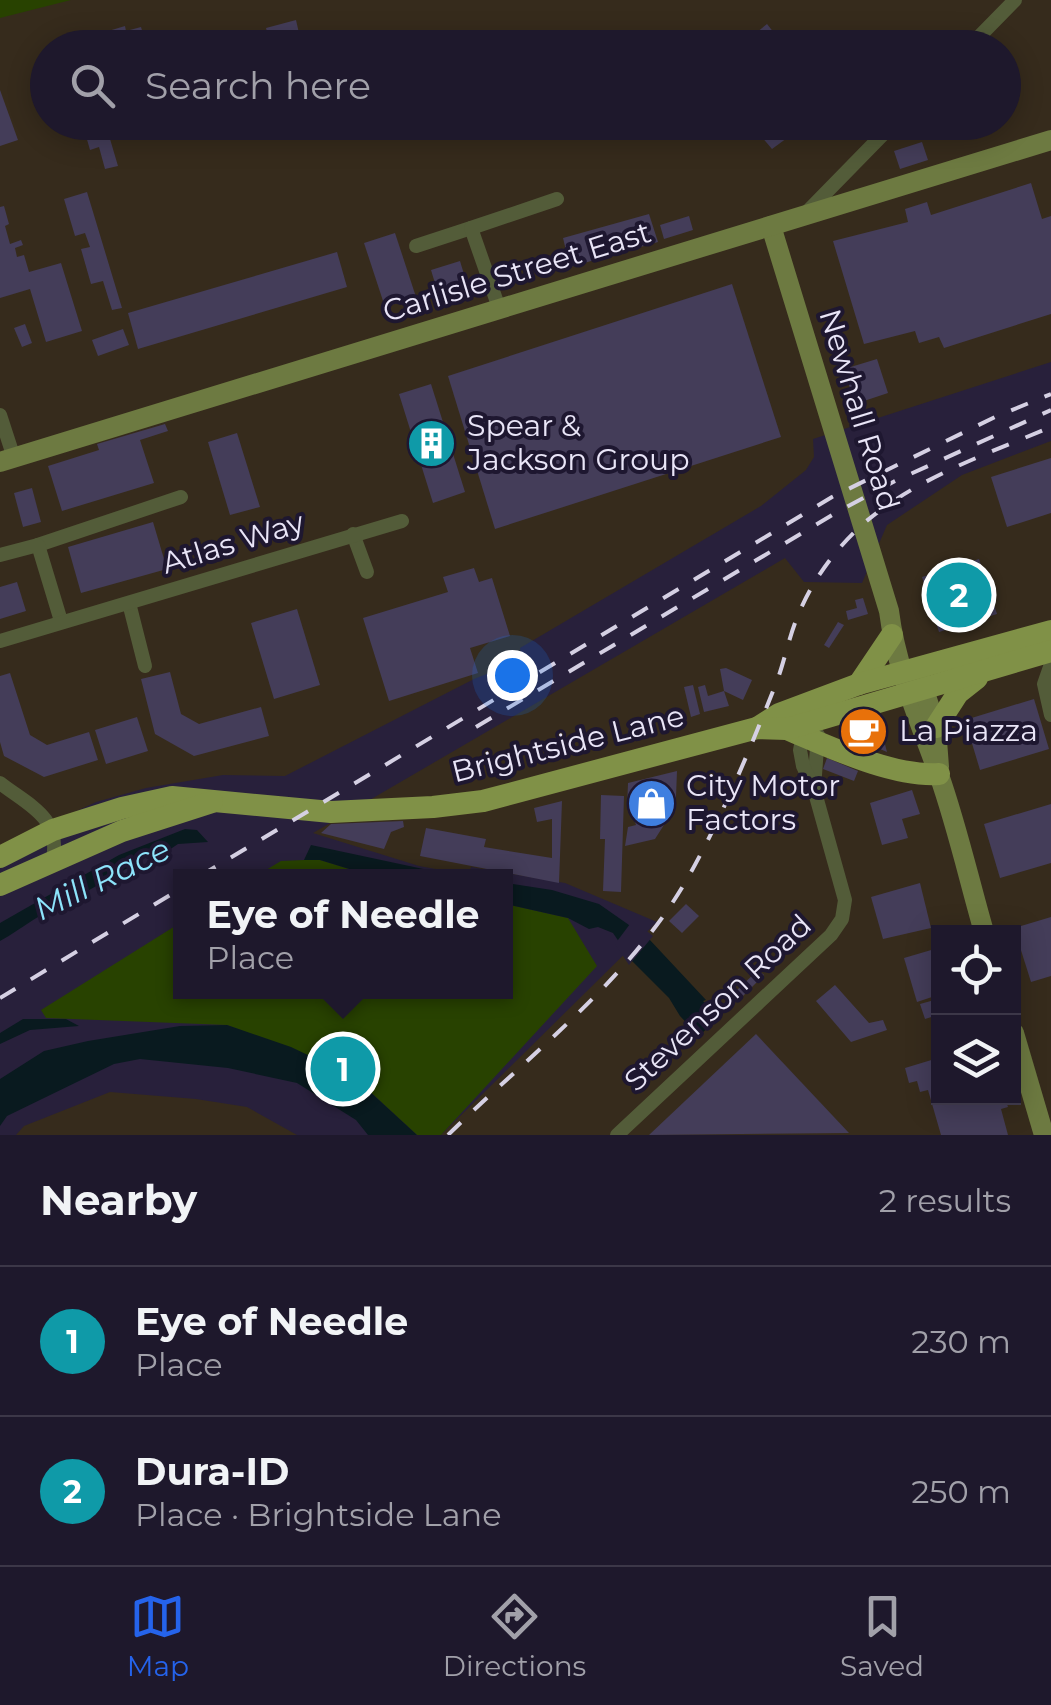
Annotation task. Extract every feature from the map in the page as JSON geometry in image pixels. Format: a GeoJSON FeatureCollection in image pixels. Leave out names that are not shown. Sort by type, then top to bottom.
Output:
{"type":"FeatureCollection","features":[{"type":"Feature","properties":{"kind":"main road","name":"Carlisle Street East"},"geometry":{"type":"LineString","coordinates":[[7,460],[1051,140]]}},
{"type":"Feature","properties":{"kind":"main road","name":"Newhall Road"},"geometry":{"type":"LineString","coordinates":[[771,226],[889,612],[892,636],[936,727],[939,774]]}},
{"type":"Feature","properties":{"kind":"main road","name":"Newhall Road"},"geometry":{"type":"LineString","coordinates":[[889,612],[904,637],[924,742],[939,774],[982,925]]}},
{"type":"Feature","properties":{"kind":"main road","name":"Brightside Lane"},"geometry":{"type":"LineString","coordinates":[[0,860],[52,830],[172,796],[356,812],[483,800],[757,728],[810,724],[914,680],[1051,631]]}},
{"type":"Feature","properties":{"kind":"main road"},"geometry":{"type":"LineString","coordinates":[[859,684],[892,636]]}},
{"type":"Feature","properties":{"kind":"main road","name":"Brightside Lane"},"geometry":{"type":"LineString","coordinates":[[810,724],[859,684],[987,669],[1051,651]]}},
{"type":"Feature","properties":{"kind":"main road"},"geometry":{"type":"LineString","coordinates":[[936,727],[958,693],[987,669]]}},
{"type":"Feature","properties":{"kind":"main road","name":"Brightside Lane"},"geometry":{"type":"LineString","coordinates":[[757,728],[779,714],[810,724]]}},
{"type":"Feature","properties":{"kind":"main road"},"geometry":{"type":"LineString","coordinates":[[810,724],[892,768],[914,774],[939,774]]}},
{"type":"Feature","properties":{"kind":"main road"},"geometry":{"type":"LineString","coordinates":[[0,885],[122,831],[212,802]]}},
{"type":"Feature","properties":{"kind":"main road"},"geometry":{"type":"LineString","coordinates":[[1021,1053],[1044,1120]]}},
{"type":"Feature","properties":{"kind":"street"},"geometry":{"type":"LineString","coordinates":[[986,30],[1015,0]]}},
{"type":"Feature","properties":{"kind":"street"},"geometry":{"type":"LineString","coordinates":[[805,215],[878,140]]}},
{"type":"Feature","properties":{"kind":"street"},"geometry":{"type":"LineString","coordinates":[[416,246],[557,199]]}},
{"type":"Feature","properties":{"kind":"street"},"geometry":{"type":"LineString","coordinates":[[472,228],[499,308]]}},
{"type":"Feature","properties":{"kind":"street"},"geometry":{"type":"LineString","coordinates":[[0,414],[7,460]]}},
{"type":"Feature","properties":{"kind":"street","name":"Atlas Way"},"geometry":{"type":"LineString","coordinates":[[0,555],[182,497]]}},
{"type":"Feature","properties":{"kind":"street","name":"Atlas Way"},"geometry":{"type":"LineString","coordinates":[[0,641],[402,520]]}},
{"type":"Feature","properties":{"kind":"street","name":"Atlas Way"},"geometry":{"type":"LineString","coordinates":[[352,534],[368,572]]}},
{"type":"Feature","properties":{"kind":"street"},"geometry":{"type":"LineString","coordinates":[[38,545],[62,622]]}},
{"type":"Feature","properties":{"kind":"street"},"geometry":{"type":"LineString","coordinates":[[128,603],[145,666]]}},
{"type":"Feature","properties":{"kind":"street"},"geometry":{"type":"LineString","coordinates":[[1051,664],[1044,684],[1051,715]]}},
{"type":"Feature","properties":{"kind":"street","name":"Stevenson Road"},"geometry":{"type":"LineString","coordinates":[[618,1135],[839,925],[845,900],[814,789],[810,724]]}},
{"type":"Feature","properties":{"kind":"street"},"geometry":{"type":"LineString","coordinates":[[4,790],[44,815],[52,830],[53,859]]}},
{"type":"Feature","properties":{"kind":"street"},"geometry":{"type":"LineString","coordinates":[[0,860],[31,870]]}},
{"type":"Feature","properties":{"kind":"shaded area"},"geometry":{"type":"Polygon","coordinates":[[[0,0],[1051,0],[1051,362],[813,439],[814,457],[806,470],[761,506],[520,648],[522,660],[474,679],[285,776],[223,775],[146,788],[96,802],[0,847],[0,0]]]}},
{"type":"Feature","properties":{"kind":"shaded area"},"geometry":{"type":"Polygon","coordinates":[[[1051,441],[1051,1135],[441,1135],[657,922],[565,883],[513,874],[513,869],[419,866],[313,833],[785,558],[804,582],[862,583],[887,525],[962,475],[1051,441]]]}},
{"type":"Feature","properties":{"kind":"shaded area"},"geometry":{"type":"Polygon","coordinates":[[[110,1092],[247,1107],[297,1135],[16,1135],[24,1126],[110,1092]]]}},
{"type":"Feature","properties":{"kind":"green space"},"geometry":{"type":"Polygon","coordinates":[[[0,0],[71,0],[0,18],[0,0]]]}},
{"type":"Feature","properties":{"kind":"green space"},"geometry":{"type":"Polygon","coordinates":[[[320,860],[349,869],[268,869],[281,861],[320,860]]]}},
{"type":"Feature","properties":{"kind":"green space"},"geometry":{"type":"Polygon","coordinates":[[[513,906],[568,918],[597,966],[441,1135],[417,1135],[354,1077],[335,1066],[227,1025],[46,1018],[41,1010],[173,927],[173,999],[513,999],[513,906]]]}},
{"type":"Feature","properties":{"kind":"water","name":"Mill Race"},"geometry":{"type":"Polygon","coordinates":[[[185,829],[197,830],[208,842],[178,844],[163,854],[145,858],[84,893],[80,900],[51,910],[0,941],[0,923],[119,855],[185,829]]]}},
{"type":"Feature","properties":{"kind":"water"},"geometry":{"type":"Polygon","coordinates":[[[311,845],[423,869],[349,869],[320,860],[304,860],[311,845]]]}},
{"type":"Feature","properties":{"kind":"water"},"geometry":{"type":"Polygon","coordinates":[[[513,884],[552,890],[599,904],[649,939],[719,1017],[699,1036],[632,961],[613,933],[598,927],[589,929],[568,918],[513,906],[513,884]]]}},
{"type":"Feature","properties":{"kind":"water"},"geometry":{"type":"Polygon","coordinates":[[[23,1019],[66,1019],[79,1026],[30,1030],[0,1044],[0,1033],[23,1019]]]}},
{"type":"Feature","properties":{"kind":"water"},"geometry":{"type":"Polygon","coordinates":[[[227,1025],[291,1047],[354,1077],[417,1135],[368,1135],[356,1120],[297,1083],[228,1068],[140,1059],[114,1064],[7,1116],[0,1126],[0,1079],[44,1051],[180,1026],[227,1025]]]}},
{"type":"Feature","properties":{"kind":"pier"},"geometry":{"type":"Polygon","coordinates":[[[633,920],[653,936],[629,965],[615,944],[633,920]]]}},
{"type":"Feature","properties":{"kind":"building"},"geometry":{"type":"Polygon","coordinates":[[[296,20],[298,30],[267,30],[296,20]]]}},
{"type":"Feature","properties":{"kind":"building"},"geometry":{"type":"Polygon","coordinates":[[[0,90],[18,140],[0,146],[0,90]]]}},
{"type":"Feature","properties":{"kind":"building"},"geometry":{"type":"Polygon","coordinates":[[[87,140],[110,140],[118,166],[105,169],[99,147],[90,150],[87,140]]]}},
{"type":"Feature","properties":{"kind":"building"},"geometry":{"type":"Polygon","coordinates":[[[764,140],[784,140],[772,149],[764,140]]]}},
{"type":"Feature","properties":{"kind":"building"},"geometry":{"type":"Polygon","coordinates":[[[922,142],[928,160],[900,169],[894,151],[922,142]]]}},
{"type":"Feature","properties":{"kind":"building"},"geometry":{"type":"Polygon","coordinates":[[[1031,183],[1042,219],[1051,216],[1051,314],[944,348],[939,337],[919,343],[915,331],[864,344],[833,241],[908,222],[905,209],[927,202],[931,215],[1031,183]]]}},
{"type":"Feature","properties":{"kind":"building"},"geometry":{"type":"Polygon","coordinates":[[[87,192],[122,308],[112,310],[103,281],[91,284],[81,249],[90,247],[85,233],[75,236],[64,199],[87,192]]]}},
{"type":"Feature","properties":{"kind":"building"},"geometry":{"type":"Polygon","coordinates":[[[4,206],[10,244],[21,240],[23,245],[15,248],[17,257],[24,255],[29,272],[61,263],[82,331],[46,342],[30,289],[0,298],[0,207],[4,206]]]}},
{"type":"Feature","properties":{"kind":"building"},"geometry":{"type":"Polygon","coordinates":[[[649,214],[658,242],[570,267],[563,238],[649,214]]]}},
{"type":"Feature","properties":{"kind":"building"},"geometry":{"type":"Polygon","coordinates":[[[689,216],[693,230],[664,239],[660,225],[689,216]]]}},
{"type":"Feature","properties":{"kind":"building"},"geometry":{"type":"Polygon","coordinates":[[[395,233],[416,297],[385,307],[364,243],[395,233]]]}},
{"type":"Feature","properties":{"kind":"building"},"geometry":{"type":"Polygon","coordinates":[[[337,252],[347,287],[138,349],[128,313],[337,252]]]}},
{"type":"Feature","properties":{"kind":"building"},"geometry":{"type":"Polygon","coordinates":[[[460,261],[467,284],[438,293],[431,270],[460,261]]]}},
{"type":"Feature","properties":{"kind":"building"},"geometry":{"type":"Polygon","coordinates":[[[732,284],[781,437],[495,529],[448,376],[732,284]]]}},
{"type":"Feature","properties":{"kind":"building"},"geometry":{"type":"Polygon","coordinates":[[[25,324],[32,343],[22,347],[14,328],[25,324]]]}},
{"type":"Feature","properties":{"kind":"building"},"geometry":{"type":"Polygon","coordinates":[[[123,329],[129,345],[98,356],[92,340],[123,329]]]}},
{"type":"Feature","properties":{"kind":"building"},"geometry":{"type":"Polygon","coordinates":[[[877,359],[888,393],[855,404],[844,369],[877,359]]]}},
{"type":"Feature","properties":{"kind":"building","name":"Spear & Jackson Group"},"geometry":{"type":"Polygon","coordinates":[[[431,384],[465,492],[433,503],[399,394],[431,384]]]}},
{"type":"Feature","properties":{"kind":"building"},"geometry":{"type":"Polygon","coordinates":[[[165,424],[168,431],[140,440],[154,483],[62,511],[48,466],[99,450],[97,444],[165,424]]]}},
{"type":"Feature","properties":{"kind":"building"},"geometry":{"type":"Polygon","coordinates":[[[237,433],[260,507],[230,515],[208,442],[237,433]]]}},
{"type":"Feature","properties":{"kind":"building"},"geometry":{"type":"Polygon","coordinates":[[[1051,458],[1051,513],[1007,527],[991,477],[1051,458]]]}},
{"type":"Feature","properties":{"kind":"building"},"geometry":{"type":"Polygon","coordinates":[[[32,488],[41,522],[23,527],[14,493],[32,488]]]}},
{"type":"Feature","properties":{"kind":"building"},"geometry":{"type":"Polygon","coordinates":[[[153,522],[167,569],[81,593],[68,547],[153,522]]]}},
{"type":"Feature","properties":{"kind":"building"},"geometry":{"type":"Polygon","coordinates":[[[979,559],[997,614],[939,632],[922,577],[979,559]]]}},
{"type":"Feature","properties":{"kind":"building"},"geometry":{"type":"Polygon","coordinates":[[[474,568],[479,582],[492,578],[510,636],[470,648],[478,673],[389,701],[363,618],[448,592],[443,577],[474,568]]]}},
{"type":"Feature","properties":{"kind":"building"},"geometry":{"type":"Polygon","coordinates":[[[17,582],[26,611],[0,619],[0,587],[17,582]]]}},
{"type":"Feature","properties":{"kind":"building"},"geometry":{"type":"Polygon","coordinates":[[[863,598],[868,614],[848,620],[846,611],[857,608],[855,600],[863,598]]]}},
{"type":"Feature","properties":{"kind":"building"},"geometry":{"type":"Polygon","coordinates":[[[297,609],[320,685],[274,699],[251,623],[297,609]]]}},
{"type":"Feature","properties":{"kind":"building"},"geometry":{"type":"Polygon","coordinates":[[[838,622],[844,625],[829,648],[824,645],[838,622]]]}},
{"type":"Feature","properties":{"kind":"building"},"geometry":{"type":"Polygon","coordinates":[[[720,669],[752,680],[743,700],[724,691],[720,669]]]}},
{"type":"Feature","properties":{"kind":"building"},"geometry":{"type":"Polygon","coordinates":[[[170,672],[181,714],[199,724],[261,707],[269,736],[194,756],[155,734],[141,679],[170,672]]]}},
{"type":"Feature","properties":{"kind":"building"},"geometry":{"type":"Polygon","coordinates":[[[10,673],[30,735],[47,745],[89,732],[98,760],[44,777],[4,756],[0,742],[0,676],[10,673]]]}},
{"type":"Feature","properties":{"kind":"building"},"geometry":{"type":"Polygon","coordinates":[[[693,685],[700,714],[691,717],[684,687],[693,685]]]}},
{"type":"Feature","properties":{"kind":"building"},"geometry":{"type":"Polygon","coordinates":[[[705,685],[708,696],[724,691],[729,706],[704,712],[698,687],[705,685]]]}},
{"type":"Feature","properties":{"kind":"building"},"geometry":{"type":"Polygon","coordinates":[[[1034,699],[1049,749],[980,770],[965,720],[1034,699]]]}},
{"type":"Feature","properties":{"kind":"building","name":"La Piazza"},"geometry":{"type":"Polygon","coordinates":[[[877,714],[887,752],[847,735],[845,726],[877,714]]]}},
{"type":"Feature","properties":{"kind":"building"},"geometry":{"type":"Polygon","coordinates":[[[137,717],[148,751],[106,764],[95,730],[137,717]]]}},
{"type":"Feature","properties":{"kind":"building"},"geometry":{"type":"Polygon","coordinates":[[[827,758],[858,771],[854,781],[823,769],[827,758]]]}},
{"type":"Feature","properties":{"kind":"building","name":"City Motor Factors"},"geometry":{"type":"Polygon","coordinates":[[[677,771],[676,797],[655,839],[625,846],[628,827],[636,825],[631,809],[627,809],[628,783],[677,771]]]}},
{"type":"Feature","properties":{"kind":"building"},"geometry":{"type":"Polygon","coordinates":[[[912,790],[920,814],[902,819],[908,838],[882,845],[870,803],[912,790]]]}},
{"type":"Feature","properties":{"kind":"building"},"geometry":{"type":"Polygon","coordinates":[[[601,795],[624,796],[621,892],[603,891],[605,839],[600,839],[601,795]]]}},
{"type":"Feature","properties":{"kind":"building"},"geometry":{"type":"Polygon","coordinates":[[[562,801],[559,883],[513,874],[513,869],[487,869],[420,856],[426,828],[486,839],[484,847],[552,858],[552,819],[537,822],[534,808],[562,801]]]}},
{"type":"Feature","properties":{"kind":"building"},"geometry":{"type":"Polygon","coordinates":[[[1051,804],[1051,863],[1000,878],[984,824],[1051,804]]]}},
{"type":"Feature","properties":{"kind":"building"},"geometry":{"type":"Polygon","coordinates":[[[403,821],[404,827],[391,832],[384,849],[321,833],[331,824],[403,821]]]}},
{"type":"Feature","properties":{"kind":"building"},"geometry":{"type":"Polygon","coordinates":[[[920,883],[931,928],[883,939],[871,897],[920,883]]]}},
{"type":"Feature","properties":{"kind":"building"},"geometry":{"type":"Polygon","coordinates":[[[686,904],[699,916],[682,933],[669,921],[686,904]]]}},
{"type":"Feature","properties":{"kind":"building"},"geometry":{"type":"Polygon","coordinates":[[[1051,917],[1051,976],[1031,982],[1021,950],[1021,926],[1051,917]]]}},
{"type":"Feature","properties":{"kind":"building"},"geometry":{"type":"Polygon","coordinates":[[[931,950],[931,997],[917,1002],[904,958],[931,950]]]}},
{"type":"Feature","properties":{"kind":"building"},"geometry":{"type":"Polygon","coordinates":[[[758,970],[764,975],[743,996],[737,990],[758,970]]]}},
{"type":"Feature","properties":{"kind":"building"},"geometry":{"type":"Polygon","coordinates":[[[835,985],[869,1023],[883,1020],[887,1030],[851,1042],[816,1001],[835,985]]]}},
{"type":"Feature","properties":{"kind":"building"},"geometry":{"type":"Polygon","coordinates":[[[931,1001],[931,1017],[925,1019],[920,1004],[931,1001]]]}},
{"type":"Feature","properties":{"kind":"building"},"geometry":{"type":"Polygon","coordinates":[[[756,1034],[849,1133],[649,1135],[756,1034]]]}},
{"type":"Feature","properties":{"kind":"building"},"geometry":{"type":"Polygon","coordinates":[[[931,1060],[931,1100],[928,1090],[920,1092],[917,1081],[909,1083],[905,1068],[931,1060]]]}},
{"type":"Feature","properties":{"kind":"building"},"geometry":{"type":"Polygon","coordinates":[[[932,1105],[1007,1105],[1001,1109],[1008,1135],[941,1135],[932,1105]]]}},
{"type":"Feature","properties":{"kind":"railway"},"geometry":{"type":"LineString","coordinates":[[212,869],[832,497],[995,417],[1051,394]]}},
{"type":"Feature","properties":{"kind":"railway"},"geometry":{"type":"LineString","coordinates":[[476,727],[839,511],[1051,410]]}},
{"type":"Feature","properties":{"kind":"railway"},"geometry":{"type":"LineString","coordinates":[[448,1135],[576,1016],[662,918],[699,857],[735,783],[777,681],[801,609],[823,569],[842,546],[863,524],[906,493],[953,468],[1051,427]]}},
{"type":"Feature","properties":{"kind":"railway"},"geometry":{"type":"LineString","coordinates":[[0,998],[173,893]]}},
{"type":"Feature","properties":{"kind":"place","name":"Spear & Jackson Group"},"geometry":{"type":"Point","coordinates":[432,443]}},
{"type":"Feature","properties":{"kind":"place","name":"Dura-ID"},"geometry":{"type":"Point","coordinates":[959,595]}},
{"type":"Feature","properties":{"kind":"place","name":"La Piazza"},"geometry":{"type":"Point","coordinates":[864,731]}},
{"type":"Feature","properties":{"kind":"place","name":"City Motor Factors"},"geometry":{"type":"Point","coordinates":[651,803]}},
{"type":"Feature","properties":{"kind":"place","name":"Eye of Needle"},"geometry":{"type":"Point","coordinates":[343,1069]}}]}
